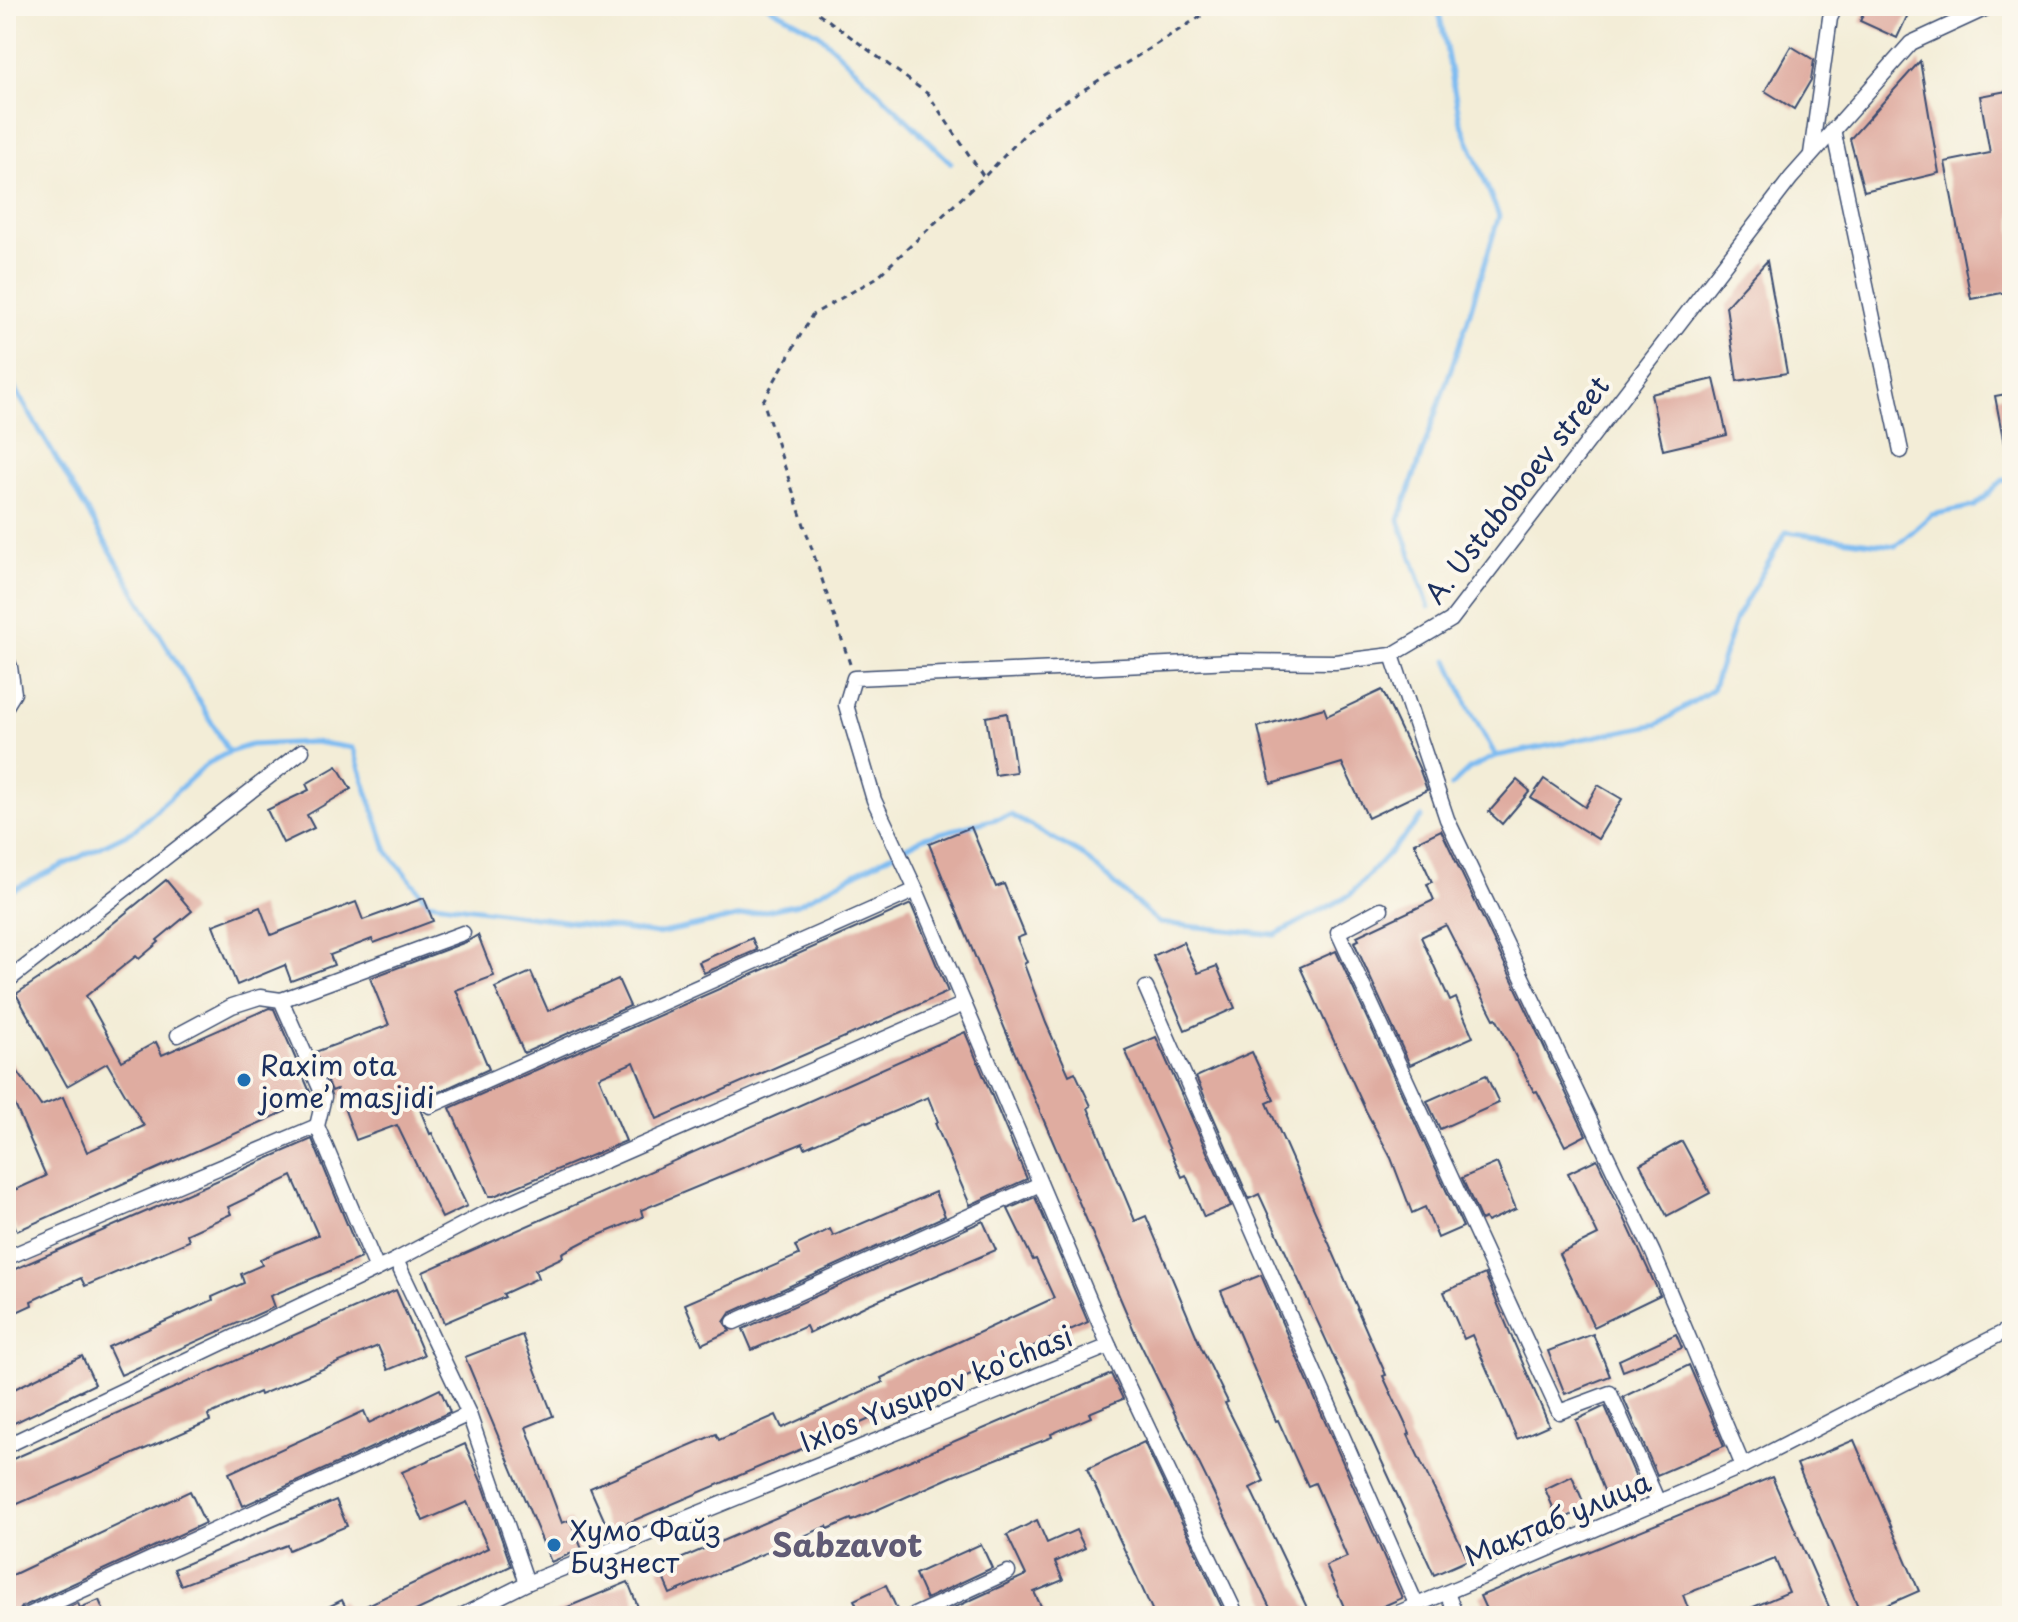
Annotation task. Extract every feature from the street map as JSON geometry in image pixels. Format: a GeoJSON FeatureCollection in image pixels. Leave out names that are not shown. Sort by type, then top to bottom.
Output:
{"type":"FeatureCollection","features":[{"type":"Feature","properties":{"kind":"street"},"geometry":{"type":"LineString","coordinates":[[1811,154],[1830,18],[1836,6]]}},
{"type":"Feature","properties":{"kind":"street","name":"A. Ustaboboev street"},"geometry":{"type":"LineString","coordinates":[[854,678],[1233,661],[1335,662],[1392,655],[1451,620],[1811,154],[1911,43],[1991,6]]}},
{"type":"Feature","properties":{"kind":"street"},"geometry":{"type":"LineString","coordinates":[[2009,6],[2012,20]]}},
{"type":"Feature","properties":{"kind":"street"},"geometry":{"type":"LineString","coordinates":[[1833,129],[1901,451]]}},
{"type":"Feature","properties":{"kind":"street"},"geometry":{"type":"LineString","coordinates":[[1392,655],[1447,819],[1653,1253],[1743,1466]]}},
{"type":"Feature","properties":{"kind":"street"},"geometry":{"type":"LineString","coordinates":[[6,657],[14,693],[6,706]]}},
{"type":"Feature","properties":{"kind":"street","name":"Ixlos Yusupov ko'chasi"},"geometry":{"type":"LineString","coordinates":[[461,1616],[527,1583],[1109,1346],[916,890],[874,800],[846,705],[854,678]]}},
{"type":"Feature","properties":{"kind":"street"},"geometry":{"type":"LineString","coordinates":[[6,982],[302,751]]}},
{"type":"Feature","properties":{"kind":"street"},"geometry":{"type":"LineString","coordinates":[[430,1106],[916,890]]}},
{"type":"Feature","properties":{"kind":"street"},"geometry":{"type":"LineString","coordinates":[[1381,909],[1338,932],[1559,1412],[1610,1393],[1658,1502]]}},
{"type":"Feature","properties":{"kind":"street"},"geometry":{"type":"LineString","coordinates":[[178,1035],[232,1006],[260,997],[281,1000],[463,933]]}},
{"type":"Feature","properties":{"kind":"street"},"geometry":{"type":"LineString","coordinates":[[1146,988],[1417,1606]]}},
{"type":"Feature","properties":{"kind":"street"},"geometry":{"type":"LineString","coordinates":[[281,1000],[324,1097],[317,1126],[377,1269]]}},
{"type":"Feature","properties":{"kind":"street"},"geometry":{"type":"LineString","coordinates":[[6,1446],[396,1260],[481,1215],[964,1004]]}},
{"type":"Feature","properties":{"kind":"street"},"geometry":{"type":"LineString","coordinates":[[6,1258],[317,1126]]}},
{"type":"Feature","properties":{"kind":"street"},"geometry":{"type":"LineString","coordinates":[[734,1322],[1040,1184]]}},
{"type":"Feature","properties":{"kind":"street"},"geometry":{"type":"LineString","coordinates":[[396,1260],[469,1414],[527,1583]]}},
{"type":"Feature","properties":{"kind":"street","name":"Мактаб улица"},"geometry":{"type":"LineString","coordinates":[[1391,1616],[1743,1466],[2012,1328]]}},
{"type":"Feature","properties":{"kind":"street"},"geometry":{"type":"LineString","coordinates":[[1109,1346],[1237,1616]]}},
{"type":"Feature","properties":{"kind":"street"},"geometry":{"type":"LineString","coordinates":[[26,1616],[469,1414]]}},
{"type":"Feature","properties":{"kind":"street"},"geometry":{"type":"LineString","coordinates":[[912,1616],[1008,1572]]}},
{"type":"Feature","properties":{"kind":"street"},"geometry":{"type":"LineString","coordinates":[[1447,1593],[1456,1616]]}},
{"type":"Feature","properties":{"kind":"path"},"geometry":{"type":"LineString","coordinates":[[809,6],[928,94],[984,177]]}},
{"type":"Feature","properties":{"kind":"path"},"geometry":{"type":"LineString","coordinates":[[854,678],[763,401],[812,315],[876,278],[984,177],[1042,116],[1217,6]]}},
{"type":"Feature","properties":{"kind":"building"},"geometry":{"type":"Polygon","coordinates":[[[1867,6],[1912,6],[1897,38],[1860,21],[1867,6]]]}},
{"type":"Feature","properties":{"kind":"building"},"geometry":{"type":"Polygon","coordinates":[[[1791,46],[1814,60],[1811,80],[1794,109],[1765,91],[1791,46]]]}},
{"type":"Feature","properties":{"kind":"building"},"geometry":{"type":"Polygon","coordinates":[[[1920,61],[1939,173],[1864,191],[1850,139],[1920,61]]]}},
{"type":"Feature","properties":{"kind":"building"},"geometry":{"type":"Polygon","coordinates":[[[2012,90],[2012,291],[1971,299],[1945,162],[1990,153],[1980,96],[2012,90]]]}},
{"type":"Feature","properties":{"kind":"building"},"geometry":{"type":"Polygon","coordinates":[[[1767,261],[1787,373],[1737,381],[1726,306],[1767,261]]]}},
{"type":"Feature","properties":{"kind":"building"},"geometry":{"type":"Polygon","coordinates":[[[1714,379],[1727,435],[1663,450],[1651,394],[1714,379]]]}},
{"type":"Feature","properties":{"kind":"building"},"geometry":{"type":"Polygon","coordinates":[[[2012,393],[2012,449],[2005,449],[1995,396],[2012,393]]]}},
{"type":"Feature","properties":{"kind":"building"},"geometry":{"type":"Polygon","coordinates":[[[1382,690],[1427,790],[1368,818],[1342,763],[1271,784],[1258,727],[1324,708],[1327,716],[1382,690]]]}},
{"type":"Feature","properties":{"kind":"building"},"geometry":{"type":"Polygon","coordinates":[[[1007,713],[1016,772],[995,775],[986,717],[1007,713]]]}},
{"type":"Feature","properties":{"kind":"building"},"geometry":{"type":"Polygon","coordinates":[[[337,766],[351,789],[307,815],[314,828],[283,843],[267,810],[309,790],[306,784],[337,766]]]}},
{"type":"Feature","properties":{"kind":"building"},"geometry":{"type":"Polygon","coordinates":[[[1544,779],[1585,807],[1598,785],[1622,799],[1598,839],[1531,798],[1544,779]]]}},
{"type":"Feature","properties":{"kind":"building"},"geometry":{"type":"Polygon","coordinates":[[[1517,780],[1530,791],[1502,824],[1489,812],[1517,780]]]}},
{"type":"Feature","properties":{"kind":"building"},"geometry":{"type":"Polygon","coordinates":[[[971,827],[996,887],[1004,884],[1025,935],[1017,938],[1027,962],[1024,964],[1069,1075],[1075,1072],[1091,1106],[1088,1108],[1135,1221],[1146,1216],[1201,1347],[1228,1402],[1225,1403],[1264,1481],[1250,1488],[1311,1616],[1274,1616],[1136,1335],[929,844],[971,827]]]}},
{"type":"Feature","properties":{"kind":"building"},"geometry":{"type":"Polygon","coordinates":[[[1441,830],[1586,1135],[1565,1146],[1446,925],[1421,937],[1450,1001],[1456,998],[1473,1037],[1410,1065],[1354,942],[1359,940],[1357,936],[1434,900],[1427,884],[1432,882],[1414,843],[1441,830]]]}},
{"type":"Feature","properties":{"kind":"building"},"geometry":{"type":"Polygon","coordinates":[[[166,880],[192,911],[139,959],[136,956],[86,996],[122,1061],[156,1042],[162,1055],[269,1008],[274,1009],[313,1099],[17,1231],[6,1206],[6,1194],[46,1176],[15,1105],[6,1111],[6,1054],[41,1106],[63,1097],[87,1152],[144,1126],[107,1063],[67,1086],[16,994],[73,956],[166,880]]]}},
{"type":"Feature","properties":{"kind":"building"},"geometry":{"type":"Polygon","coordinates":[[[424,898],[433,921],[330,955],[334,965],[291,981],[285,965],[237,985],[213,925],[260,907],[271,935],[356,902],[363,920],[424,898]]]}},
{"type":"Feature","properties":{"kind":"building"},"geometry":{"type":"Polygon","coordinates":[[[911,904],[948,992],[657,1119],[634,1062],[599,1077],[626,1141],[489,1196],[450,1108],[911,904]]]}},
{"type":"Feature","properties":{"kind":"building"},"geometry":{"type":"Polygon","coordinates":[[[478,935],[494,976],[456,990],[489,1069],[417,1102],[467,1206],[442,1218],[397,1125],[356,1140],[337,1089],[332,1091],[315,1052],[389,1025],[370,978],[478,935]]]}},
{"type":"Feature","properties":{"kind":"building"},"geometry":{"type":"Polygon","coordinates":[[[752,938],[757,950],[704,973],[699,962],[752,938]]]}},
{"type":"Feature","properties":{"kind":"building"},"geometry":{"type":"Polygon","coordinates":[[[1183,942],[1198,973],[1217,966],[1235,1008],[1185,1030],[1153,956],[1183,942]]]}},
{"type":"Feature","properties":{"kind":"building"},"geometry":{"type":"Polygon","coordinates":[[[1336,951],[1463,1227],[1438,1238],[1425,1207],[1412,1213],[1391,1158],[1300,967],[1336,951]]]}},
{"type":"Feature","properties":{"kind":"building"},"geometry":{"type":"Polygon","coordinates":[[[531,972],[548,1011],[618,979],[630,1006],[524,1053],[495,988],[531,972]]]}},
{"type":"Feature","properties":{"kind":"building"},"geometry":{"type":"Polygon","coordinates":[[[965,1032],[1027,1179],[970,1205],[935,1123],[938,1122],[928,1097],[805,1148],[803,1143],[641,1210],[643,1217],[562,1253],[563,1257],[535,1270],[538,1278],[503,1294],[505,1297],[444,1323],[423,1272],[965,1032]]]}},
{"type":"Feature","properties":{"kind":"building"},"geometry":{"type":"Polygon","coordinates":[[[1156,1037],[1231,1206],[1204,1217],[1186,1175],[1182,1177],[1125,1050],[1156,1037]]]}},
{"type":"Feature","properties":{"kind":"building"},"geometry":{"type":"Polygon","coordinates":[[[1252,1052],[1274,1100],[1267,1103],[1358,1309],[1408,1435],[1468,1560],[1434,1575],[1259,1194],[1249,1199],[1196,1077],[1252,1052]]]}},
{"type":"Feature","properties":{"kind":"building"},"geometry":{"type":"Polygon","coordinates":[[[1486,1075],[1499,1103],[1440,1129],[1427,1101],[1486,1075]]]}},
{"type":"Feature","properties":{"kind":"building"},"geometry":{"type":"Polygon","coordinates":[[[312,1139],[361,1258],[270,1296],[274,1307],[121,1375],[108,1347],[213,1300],[212,1297],[244,1283],[241,1274],[262,1265],[260,1259],[318,1235],[292,1176],[228,1207],[231,1214],[187,1234],[189,1241],[85,1286],[81,1278],[31,1301],[32,1305],[6,1317],[6,1273],[312,1139]]]}},
{"type":"Feature","properties":{"kind":"building"},"geometry":{"type":"Polygon","coordinates":[[[1682,1141],[1710,1193],[1667,1216],[1640,1164],[1682,1141]]]}},
{"type":"Feature","properties":{"kind":"building"},"geometry":{"type":"Polygon","coordinates":[[[1597,1159],[1660,1295],[1594,1327],[1559,1254],[1598,1235],[1568,1173],[1597,1159]]]}},
{"type":"Feature","properties":{"kind":"building"},"geometry":{"type":"Polygon","coordinates":[[[1497,1163],[1516,1209],[1487,1222],[1485,1218],[1481,1220],[1462,1178],[1497,1163]]]}},
{"type":"Feature","properties":{"kind":"building"},"geometry":{"type":"Polygon","coordinates":[[[935,1192],[945,1216],[730,1313],[724,1322],[730,1331],[702,1344],[685,1304],[799,1255],[795,1246],[830,1229],[833,1236],[935,1192]]]}},
{"type":"Feature","properties":{"kind":"building"},"geometry":{"type":"Polygon","coordinates":[[[1035,1197],[1088,1322],[609,1531],[590,1488],[716,1434],[719,1440],[776,1415],[782,1428],[883,1382],[881,1378],[1054,1298],[1008,1209],[1035,1197]]]}},
{"type":"Feature","properties":{"kind":"building"},"geometry":{"type":"Polygon","coordinates":[[[983,1221],[996,1250],[809,1333],[806,1326],[752,1350],[743,1329],[983,1221]]]}},
{"type":"Feature","properties":{"kind":"building"},"geometry":{"type":"Polygon","coordinates":[[[1485,1274],[1549,1425],[1517,1439],[1472,1335],[1464,1339],[1444,1292],[1485,1274]]]}},
{"type":"Feature","properties":{"kind":"building"},"geometry":{"type":"Polygon","coordinates":[[[1261,1275],[1402,1598],[1361,1616],[1348,1616],[1326,1566],[1347,1557],[1315,1483],[1308,1486],[1276,1421],[1221,1291],[1261,1275]]]}},
{"type":"Feature","properties":{"kind":"building"},"geometry":{"type":"Polygon","coordinates":[[[396,1290],[424,1355],[388,1370],[378,1346],[260,1395],[259,1392],[208,1415],[210,1421],[6,1509],[6,1462],[396,1290]]]}},
{"type":"Feature","properties":{"kind":"building"},"geometry":{"type":"Polygon","coordinates":[[[1593,1334],[1610,1376],[1565,1394],[1548,1351],[1593,1334]]]}},
{"type":"Feature","properties":{"kind":"building"},"geometry":{"type":"Polygon","coordinates":[[[1676,1334],[1682,1348],[1623,1371],[1619,1360],[1676,1334]]]}},
{"type":"Feature","properties":{"kind":"building"},"geometry":{"type":"Polygon","coordinates":[[[522,1335],[553,1416],[526,1427],[562,1523],[570,1520],[582,1549],[551,1562],[465,1357],[522,1335]]]}},
{"type":"Feature","properties":{"kind":"building"},"geometry":{"type":"Polygon","coordinates":[[[82,1356],[95,1384],[6,1427],[6,1393],[82,1356]]]}},
{"type":"Feature","properties":{"kind":"building"},"geometry":{"type":"Polygon","coordinates":[[[1689,1365],[1724,1446],[1657,1475],[1623,1397],[1689,1365]]]}},
{"type":"Feature","properties":{"kind":"building"},"geometry":{"type":"Polygon","coordinates":[[[1111,1374],[1123,1399],[1089,1413],[1091,1417],[1051,1434],[1052,1437],[852,1521],[828,1529],[827,1526],[670,1594],[659,1568],[1111,1374]]]}},
{"type":"Feature","properties":{"kind":"building"},"geometry":{"type":"Polygon","coordinates":[[[440,1389],[450,1412],[243,1506],[229,1473],[364,1411],[369,1423],[440,1389]]]}},
{"type":"Feature","properties":{"kind":"building"},"geometry":{"type":"Polygon","coordinates":[[[1605,1406],[1639,1484],[1607,1498],[1576,1420],[1605,1406]]]}},
{"type":"Feature","properties":{"kind":"building"},"geometry":{"type":"Polygon","coordinates":[[[1854,1440],[1919,1591],[1862,1616],[1797,1464],[1854,1440]]]}},
{"type":"Feature","properties":{"kind":"building"},"geometry":{"type":"Polygon","coordinates":[[[1144,1442],[1226,1616],[1155,1616],[1087,1469],[1144,1442]]]}},
{"type":"Feature","properties":{"kind":"building"},"geometry":{"type":"Polygon","coordinates":[[[465,1444],[511,1566],[405,1616],[310,1616],[342,1600],[349,1614],[488,1548],[467,1502],[423,1521],[402,1472],[465,1444]]]}},
{"type":"Feature","properties":{"kind":"building"},"geometry":{"type":"Polygon","coordinates":[[[1572,1476],[1586,1508],[1559,1521],[1545,1489],[1572,1476]]]}},
{"type":"Feature","properties":{"kind":"building"},"geometry":{"type":"Polygon","coordinates":[[[1772,1477],[1833,1616],[1732,1616],[1789,1592],[1775,1559],[1683,1595],[1691,1616],[1489,1616],[1480,1596],[1772,1477]]]}},
{"type":"Feature","properties":{"kind":"building"},"geometry":{"type":"Polygon","coordinates":[[[190,1491],[205,1523],[22,1607],[16,1616],[6,1616],[6,1578],[190,1491]]]}},
{"type":"Feature","properties":{"kind":"building"},"geometry":{"type":"Polygon","coordinates":[[[336,1500],[347,1526],[289,1550],[287,1545],[181,1585],[174,1569],[336,1500]]]}},
{"type":"Feature","properties":{"kind":"building"},"geometry":{"type":"Polygon","coordinates":[[[1037,1520],[1047,1543],[1076,1530],[1085,1548],[1055,1562],[1063,1580],[1034,1592],[1046,1616],[936,1616],[1026,1575],[1007,1535],[1037,1520]]]}},
{"type":"Feature","properties":{"kind":"building"},"geometry":{"type":"Polygon","coordinates":[[[981,1544],[992,1568],[926,1599],[915,1574],[981,1544]]]}},
{"type":"Feature","properties":{"kind":"building"},"geometry":{"type":"Polygon","coordinates":[[[628,1582],[640,1612],[631,1616],[546,1616],[628,1582]]]}},
{"type":"Feature","properties":{"kind":"building"},"geometry":{"type":"Polygon","coordinates":[[[886,1585],[900,1616],[862,1616],[854,1600],[886,1585]]]}},
{"type":"Feature","properties":{"kind":"building"},"geometry":{"type":"Polygon","coordinates":[[[99,1600],[106,1616],[50,1616],[78,1603],[80,1608],[99,1600]]]}},
{"type":"Feature","properties":{"kind":"waterway"},"geometry":{"type":"LineString","coordinates":[[768,6],[819,34],[951,163]]}},
{"type":"Feature","properties":{"kind":"waterway"},"geometry":{"type":"LineString","coordinates":[[1429,607],[1399,520],[1467,322],[1499,216],[1460,120],[1438,6]]}},
{"type":"Feature","properties":{"kind":"waterway"},"geometry":{"type":"LineString","coordinates":[[6,368],[14,387],[229,752]]}},
{"type":"Feature","properties":{"kind":"waterway"},"geometry":{"type":"LineString","coordinates":[[1451,786],[1469,769],[1496,756],[1658,724],[1712,690],[1736,618],[1786,532],[1896,546],[1931,515],[1975,506],[2003,480],[2012,481]]}},
{"type":"Feature","properties":{"kind":"waterway"},"geometry":{"type":"LineString","coordinates":[[1448,660],[1469,708],[1496,756]]}},
{"type":"Feature","properties":{"kind":"waterway"},"geometry":{"type":"LineString","coordinates":[[6,893],[133,831],[207,764],[251,745],[314,742],[353,748],[387,851],[428,902],[657,934],[798,904],[925,837],[1011,815],[1081,854],[1159,923],[1275,935],[1350,895],[1422,817]]}},
{"type":"Feature","properties":{"kind":"place","name":"Raxim ota jome’ masjidi"},"geometry":{"type":"Point","coordinates":[244,1080]}},
{"type":"Feature","properties":{"kind":"place","name":"Хумо Файз Бизнест"},"geometry":{"type":"Point","coordinates":[554,1545]}},
{"type":"Feature","properties":{"kind":"district","name":"Sabzavot"},"geometry":{"type":"Point","coordinates":[847,1544]}}]}
